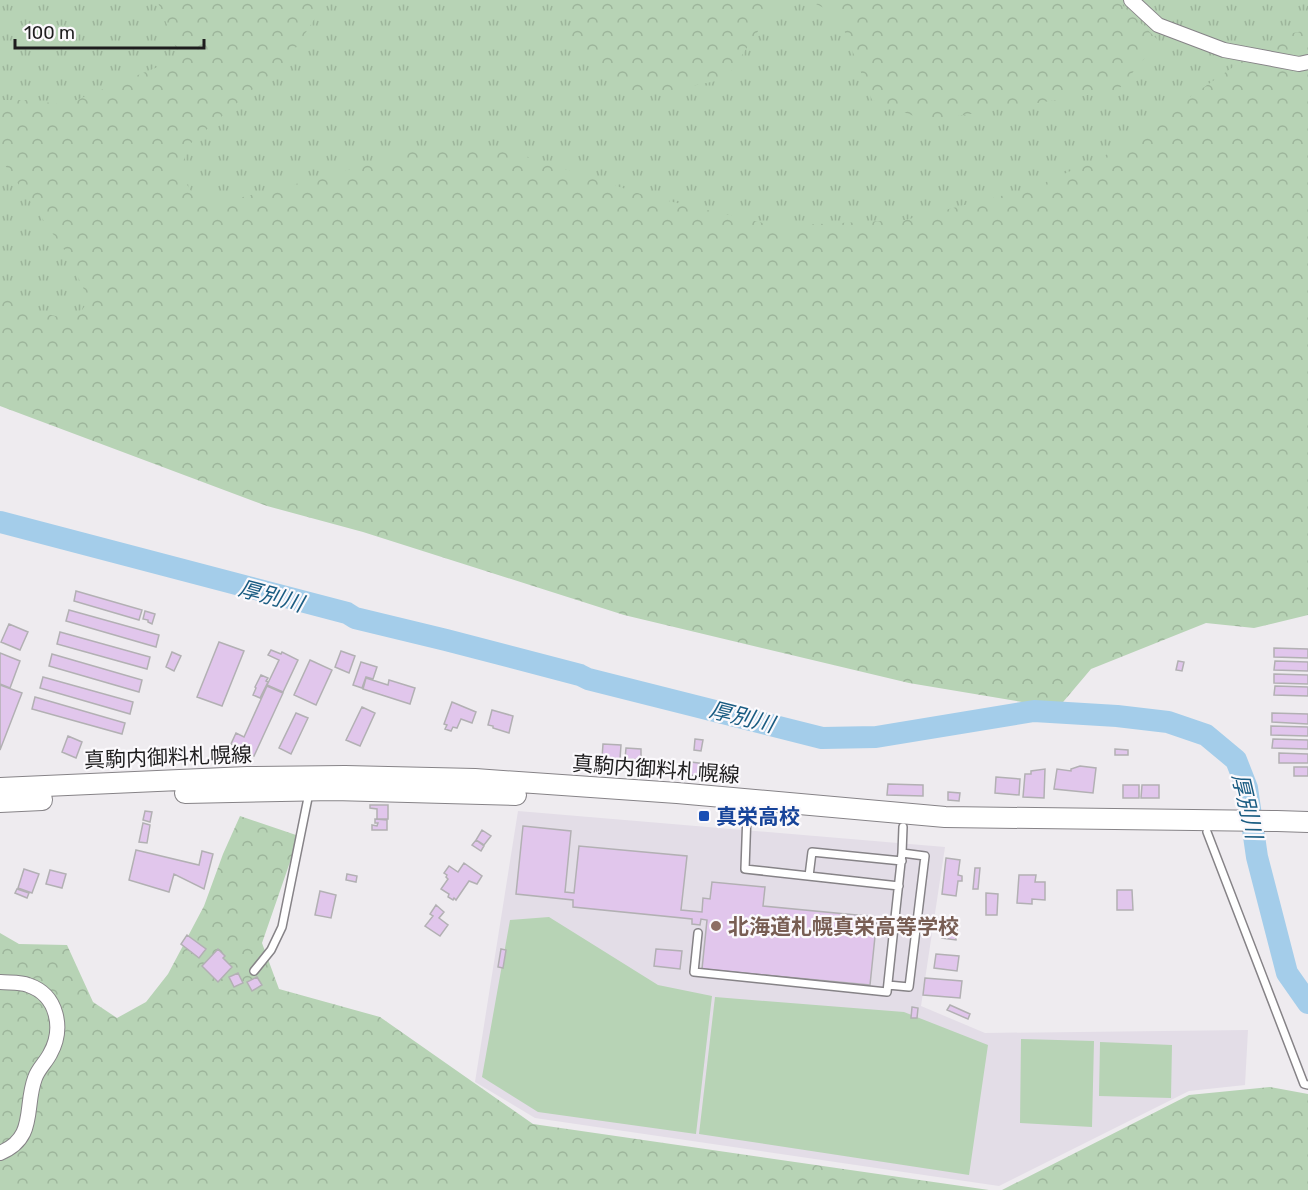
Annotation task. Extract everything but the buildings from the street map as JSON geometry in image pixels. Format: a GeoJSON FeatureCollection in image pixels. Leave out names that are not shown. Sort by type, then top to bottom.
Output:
{"type":"FeatureCollection","features":[{"type":"Feature","properties":{"kind":"main road","name":"真駒内御料札幌線"},"geometry":{"type":"LineString","coordinates":[[0,802],[185,793],[311,783],[345,776],[475,779],[677,793],[945,817],[1216,828]]}},
{"type":"Feature","properties":{"kind":"main road","name":"真駒内御料札幌線"},"geometry":{"type":"LineString","coordinates":[[0,788],[247,777],[414,791],[529,795],[955,831],[1116,833],[1279,827],[1308,822]]}},
{"type":"Feature","properties":{"kind":"main road","name":"真駒内御料札幌線"},"geometry":{"type":"LineString","coordinates":[[1279,827],[1308,834]]}},
{"type":"Feature","properties":{"kind":"street"},"geometry":{"type":"LineString","coordinates":[[1131,0],[1158,25],[1224,50],[1299,64],[1308,62]]}},
{"type":"Feature","properties":{"kind":"street"},"geometry":{"type":"LineString","coordinates":[[0,982],[26,984],[40,991],[56,1012],[58,1024],[58,1035],[50,1054],[35,1076],[28,1119],[22,1136],[9,1149],[0,1152]]}},
{"type":"Feature","properties":{"kind":"lane"},"geometry":{"type":"LineString","coordinates":[[254,971],[271,950],[282,927],[311,783]]}},
{"type":"Feature","properties":{"kind":"lane"},"geometry":{"type":"LineString","coordinates":[[747,813],[745,869],[899,886]]}},
{"type":"Feature","properties":{"kind":"lane"},"geometry":{"type":"LineString","coordinates":[[698,933],[694,972],[887,992],[902,861],[903,827]]}},
{"type":"Feature","properties":{"kind":"lane"},"geometry":{"type":"LineString","coordinates":[[1216,828],[1304,1084],[1308,1085]]}},
{"type":"Feature","properties":{"kind":"lane"},"geometry":{"type":"LineString","coordinates":[[809,876],[812,852],[902,861]]}},
{"type":"Feature","properties":{"kind":"lane"},"geometry":{"type":"LineString","coordinates":[[888,985],[909,987],[925,856],[902,853]]}},
{"type":"Feature","properties":{"kind":"shaded area","name":"北海道札幌真栄高等学校"},"geometry":{"type":"Polygon","coordinates":[[[518,811],[945,847],[921,1006],[985,1033],[1248,1030],[1245,1085],[1189,1091],[999,1186],[535,1118],[475,1082],[518,811]]]}},
{"type":"Feature","properties":{"kind":"green space"},"geometry":{"type":"Polygon","coordinates":[[[0,0],[1308,0],[1308,147],[1280,159],[70,368],[0,307],[0,0]]]}},
{"type":"Feature","properties":{"kind":"green space"},"geometry":{"type":"Polygon","coordinates":[[[157,0],[326,1],[290,57],[190,144],[179,172],[191,191],[223,202],[316,179],[427,147],[516,153],[647,196],[776,226],[905,220],[1033,188],[1121,148],[1152,123],[1278,36],[1308,30],[1308,615],[1254,628],[1206,623],[1091,669],[1058,708],[909,683],[624,615],[363,532],[267,506],[0,406],[0,280],[29,310],[60,317],[82,310],[89,300],[67,254],[0,158],[0,100],[31,100],[64,105],[180,58],[157,0]]]}},
{"type":"Feature","properties":{"kind":"green space"},"geometry":{"type":"Polygon","coordinates":[[[571,0],[779,0],[726,79],[667,91],[618,90],[571,37],[571,0]]]}},
{"type":"Feature","properties":{"kind":"green space"},"geometry":{"type":"Polygon","coordinates":[[[808,0],[1117,0],[1159,41],[1118,90],[927,121],[872,100],[838,15],[808,0]]]}},
{"type":"Feature","properties":{"kind":"green space"},"geometry":{"type":"Polygon","coordinates":[[[240,816],[299,836],[262,943],[279,989],[380,1017],[533,1124],[989,1190],[0,1190],[0,933],[19,944],[67,945],[93,1002],[117,1018],[146,1002],[168,974],[204,906],[240,816]]]}},
{"type":"Feature","properties":{"kind":"green space"},"geometry":{"type":"Polygon","coordinates":[[[549,917],[658,985],[712,996],[696,1134],[538,1112],[482,1077],[510,920],[549,917]]]}},
{"type":"Feature","properties":{"kind":"green space"},"geometry":{"type":"Polygon","coordinates":[[[715,997],[904,1012],[988,1045],[969,1175],[699,1134],[715,997]]]}},
{"type":"Feature","properties":{"kind":"green space"},"geometry":{"type":"Polygon","coordinates":[[[1021,1039],[1094,1041],[1092,1127],[1020,1123],[1021,1039]]]}},
{"type":"Feature","properties":{"kind":"green space"},"geometry":{"type":"Polygon","coordinates":[[[1100,1042],[1172,1045],[1171,1098],[1099,1096],[1100,1042]]]}},
{"type":"Feature","properties":{"kind":"green space"},"geometry":{"type":"Polygon","coordinates":[[[1270,1087],[1308,1094],[1308,1190],[1002,1190],[1189,1095],[1270,1087]]]}},
{"type":"Feature","properties":{"kind":"waterway","name":"厚別川"},"geometry":{"type":"LineString","coordinates":[[0,522],[347,613],[355,618],[822,738],[876,737],[1034,711],[1117,716],[1168,722],[1206,735],[1236,760],[1247,788],[1257,857],[1287,973],[1308,1003]]}},
{"type":"Feature","properties":{"kind":"place","name":"真栄高校"},"geometry":{"type":"Point","coordinates":[704,816]}},
{"type":"Feature","properties":{"kind":"place","name":"北海道札幌真栄高等学校"},"geometry":{"type":"Point","coordinates":[716,926]}}]}
